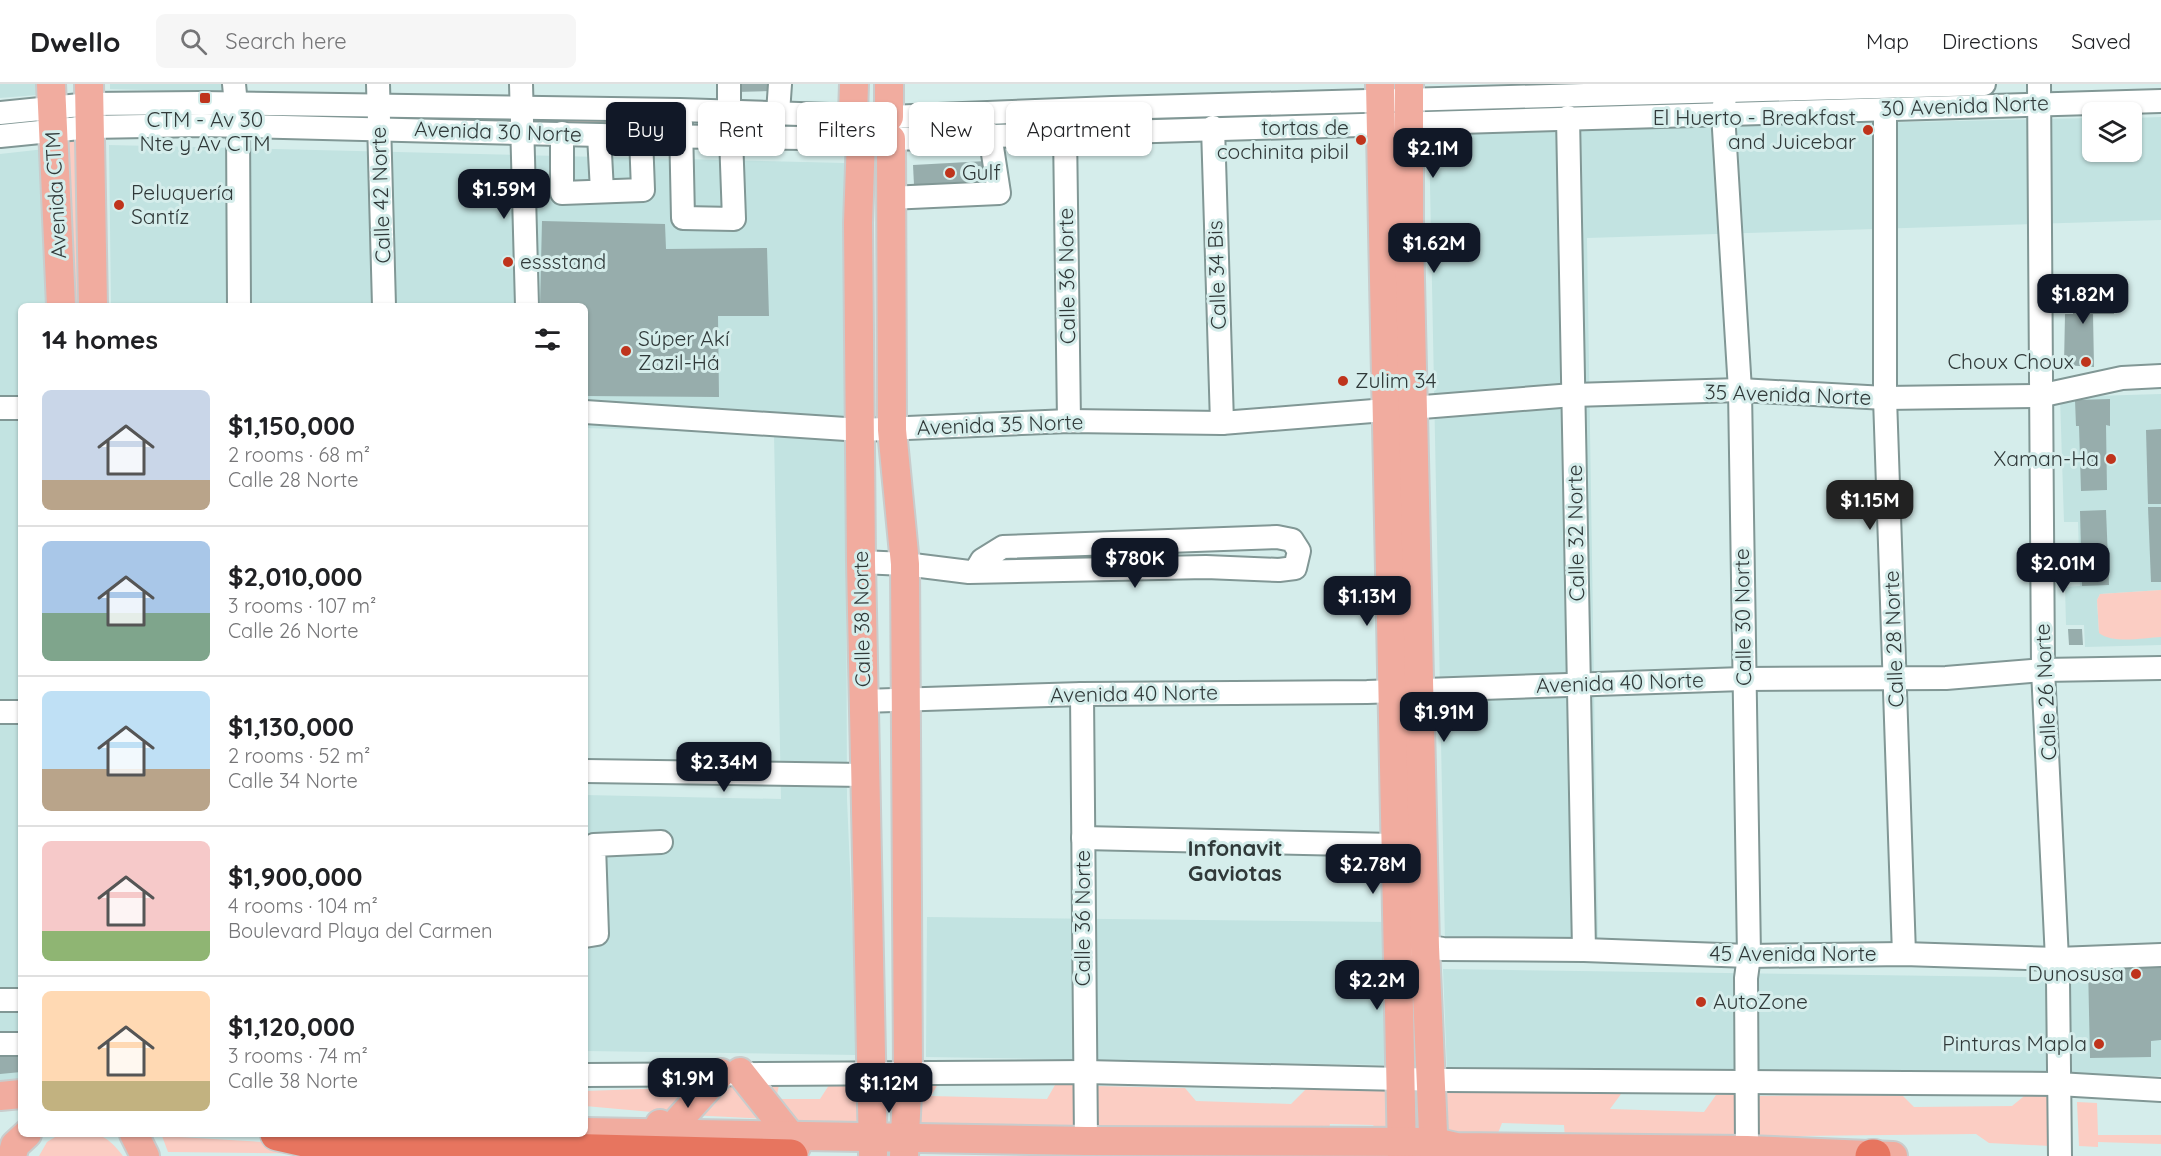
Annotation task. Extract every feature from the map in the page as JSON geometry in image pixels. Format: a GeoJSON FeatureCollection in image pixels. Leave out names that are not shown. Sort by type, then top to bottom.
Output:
{"type":"FeatureCollection","features":[{"type":"Feature","properties":{"kind":"highway"},"geometry":{"type":"LineString","coordinates":[[291,1137],[309,1141],[393,1146],[544,1150],[794,1149]]}},
{"type":"Feature","properties":{"kind":"main road","name":"Calle 38 Norte"},"geometry":{"type":"LineString","coordinates":[[854,84],[855,102]]}},
{"type":"Feature","properties":{"kind":"main road","name":"Calle 38 Norte"},"geometry":{"type":"LineString","coordinates":[[889,84],[889,102]]}},
{"type":"Feature","properties":{"kind":"main road"},"geometry":{"type":"LineString","coordinates":[[1381,103],[1420,690],[1412,944],[1401,1079],[1402,1149]]}},
{"type":"Feature","properties":{"kind":"main road"},"geometry":{"type":"LineString","coordinates":[[1409,103],[1391,691],[1394,845],[1433,1080],[1434,1149]]}},
{"type":"Feature","properties":{"kind":"main road","name":"Avenida CTM"},"geometry":{"type":"LineString","coordinates":[[90,105],[93,303]]}},
{"type":"Feature","properties":{"kind":"main road","name":"Avenida CTM"},"geometry":{"type":"LineString","coordinates":[[52,107],[61,303]]}},
{"type":"Feature","properties":{"kind":"main road","name":"Calle 38 Norte"},"geometry":{"type":"LineString","coordinates":[[857,156],[864,775],[872,1147]]}},
{"type":"Feature","properties":{"kind":"main road","name":"Calle 38 Norte"},"geometry":{"type":"LineString","coordinates":[[890,156],[892,430],[905,564],[908,1072],[905,1147]]}},
{"type":"Feature","properties":{"kind":"main road"},"geometry":{"type":"LineString","coordinates":[[668,1132],[730,1072],[794,1149]]}},
{"type":"Feature","properties":{"kind":"main road"},"geometry":{"type":"LineString","coordinates":[[0,1095],[18,1094]]}},
{"type":"Feature","properties":{"kind":"main road"},"geometry":{"type":"LineString","coordinates":[[588,1114],[657,1122],[668,1132]]}},
{"type":"Feature","properties":{"kind":"main road"},"geometry":{"type":"LineString","coordinates":[[0,1130],[18,1128]]}},
{"type":"Feature","properties":{"kind":"main road"},"geometry":{"type":"LineString","coordinates":[[588,1132],[668,1132],[794,1149],[905,1147],[1037,1138],[1402,1149],[1456,1147],[1747,1150],[1850,1152],[1873,1156],[1893,1156]]}},
{"type":"Feature","properties":{"kind":"main road"},"geometry":{"type":"LineString","coordinates":[[12,1156],[15,1145],[24,1137]]}},
{"type":"Feature","properties":{"kind":"main road"},"geometry":{"type":"LineString","coordinates":[[136,1137],[145,1156]]}},
{"type":"Feature","properties":{"kind":"main road"},"geometry":{"type":"LineString","coordinates":[[1015,1156],[1021,1148],[1037,1138]]}},
{"type":"Feature","properties":{"kind":"street"},"geometry":{"type":"LineString","coordinates":[[521,84],[527,303]]}},
{"type":"Feature","properties":{"kind":"street"},"geometry":{"type":"LineString","coordinates":[[729,84],[729,102]]}},
{"type":"Feature","properties":{"kind":"street"},"geometry":{"type":"LineString","coordinates":[[779,102],[780,84]]}},
{"type":"Feature","properties":{"kind":"street","name":"30 Avenida Norte"},"geometry":{"type":"LineString","coordinates":[[1877,85],[1984,84]]}},
{"type":"Feature","properties":{"kind":"street"},"geometry":{"type":"LineString","coordinates":[[1409,103],[1725,96],[1877,85]]}},
{"type":"Feature","properties":{"kind":"street"},"geometry":{"type":"LineString","coordinates":[[234,94],[238,126],[239,303]]}},
{"type":"Feature","properties":{"kind":"street","name":"Avenida 30 Norte"},"geometry":{"type":"LineString","coordinates":[[90,105],[200,103],[234,94],[378,94],[522,108],[606,109]]}},
{"type":"Feature","properties":{"kind":"street","name":"Calle 42 Norte"},"geometry":{"type":"LineString","coordinates":[[378,94],[384,303]]}},
{"type":"Feature","properties":{"kind":"street","name":"30 Avenida Norte"},"geometry":{"type":"LineString","coordinates":[[1725,96],[1885,109],[2039,94],[2161,101]]}},
{"type":"Feature","properties":{"kind":"street","name":"Calle 26 Norte"},"geometry":{"type":"LineString","coordinates":[[2039,94],[2039,396],[2043,670],[2057,959],[2060,1156]]}},
{"type":"Feature","properties":{"kind":"street","name":"Calle 30 Norte"},"geometry":{"type":"LineString","coordinates":[[1725,96],[1740,390],[1749,956],[1746,978],[1747,1150]]}},
{"type":"Feature","properties":{"kind":"street","name":"Calle 32 Norte"},"geometry":{"type":"LineString","coordinates":[[1568,99],[1584,950]]}},
{"type":"Feature","properties":{"kind":"street","name":"Avenida 30 Norte"},"geometry":{"type":"LineString","coordinates":[[1152,129],[1213,127],[1381,103]]}},
{"type":"Feature","properties":{"kind":"street","name":"Avenida 30 Norte"},"geometry":{"type":"LineString","coordinates":[[897,127],[1112,108],[1409,103]]}},
{"type":"Feature","properties":{"kind":"street"},"geometry":{"type":"LineString","coordinates":[[0,113],[90,105]]}},
{"type":"Feature","properties":{"kind":"street","name":"Avenida 30 Norte"},"geometry":{"type":"LineString","coordinates":[[90,105],[238,126],[606,135]]}},
{"type":"Feature","properties":{"kind":"street"},"geometry":{"type":"LineString","coordinates":[[0,136],[52,107]]}},
{"type":"Feature","properties":{"kind":"street","name":"Calle 28 Norte"},"geometry":{"type":"LineString","coordinates":[[1885,109],[1885,398],[1904,954]]}},
{"type":"Feature","properties":{"kind":"street","name":"Calle 34 Bis"},"geometry":{"type":"LineString","coordinates":[[1213,127],[1222,423]]}},
{"type":"Feature","properties":{"kind":"street"},"geometry":{"type":"LineString","coordinates":[[562,133],[562,193],[643,190],[642,156]]}},
{"type":"Feature","properties":{"kind":"street"},"geometry":{"type":"LineString","coordinates":[[599,135],[602,191]]}},
{"type":"Feature","properties":{"kind":"street"},"geometry":{"type":"LineString","coordinates":[[682,156],[683,219],[734,219],[732,156]]}},
{"type":"Feature","properties":{"kind":"street"},"geometry":{"type":"LineString","coordinates":[[889,198],[999,194],[993,156]]}},
{"type":"Feature","properties":{"kind":"street","name":"Calle 36 Norte"},"geometry":{"type":"LineString","coordinates":[[1065,156],[1069,421]]}},
{"type":"Feature","properties":{"kind":"street","name":"35 Avenida Norte"},"geometry":{"type":"LineString","coordinates":[[1401,408],[1573,395],[1740,390],[1885,398],[2039,396],[2122,378],[2161,376]]}},
{"type":"Feature","properties":{"kind":"street"},"geometry":{"type":"LineString","coordinates":[[0,408],[18,408]]}},
{"type":"Feature","properties":{"kind":"street","name":"Avenida 35 Norte"},"geometry":{"type":"LineString","coordinates":[[588,412],[861,430],[892,430],[1069,421],[1222,423],[1401,408]]}},
{"type":"Feature","properties":{"kind":"street"},"geometry":{"type":"LineString","coordinates":[[861,562],[905,564],[975,572],[1206,567],[1293,569],[1298,564],[1299,551],[1292,540],[1277,537],[1003,547],[982,560],[975,572]]}},
{"type":"Feature","properties":{"kind":"street","name":"Avenida 40 Norte"},"geometry":{"type":"LineString","coordinates":[[863,701],[1082,694],[1391,691],[1743,679],[1895,679],[2043,670],[2161,668]]}},
{"type":"Feature","properties":{"kind":"street","name":"Calle 36 Norte"},"geometry":{"type":"LineString","coordinates":[[1082,694],[1086,1141]]}},
{"type":"Feature","properties":{"kind":"street"},"geometry":{"type":"LineString","coordinates":[[0,712],[18,712]]}},
{"type":"Feature","properties":{"kind":"street"},"geometry":{"type":"LineString","coordinates":[[588,771],[864,775]]}},
{"type":"Feature","properties":{"kind":"street"},"geometry":{"type":"LineString","coordinates":[[1083,838],[1394,845]]}},
{"type":"Feature","properties":{"kind":"street"},"geometry":{"type":"LineString","coordinates":[[588,936],[597,934],[594,844],[661,842]]}},
{"type":"Feature","properties":{"kind":"street","name":"45 Avenida Norte"},"geometry":{"type":"LineString","coordinates":[[1412,944],[1443,949],[1584,950],[1749,956],[1904,954],[2057,959],[2161,955]]}},
{"type":"Feature","properties":{"kind":"street"},"geometry":{"type":"LineString","coordinates":[[0,1000],[18,1000]]}},
{"type":"Feature","properties":{"kind":"street"},"geometry":{"type":"LineString","coordinates":[[0,1044],[18,1044]]}},
{"type":"Feature","properties":{"kind":"street"},"geometry":{"type":"LineString","coordinates":[[588,1075],[730,1072],[1084,1072],[1746,1084],[2058,1084],[2161,1090]]}},
{"type":"Feature","properties":{"kind":"shaded area"},"geometry":{"type":"Polygon","coordinates":[[[0,84],[37,84],[37,95],[0,98],[0,84]]]}},
{"type":"Feature","properties":{"kind":"shaded area"},"geometry":{"type":"Polygon","coordinates":[[[110,84],[247,84],[247,93],[110,89],[110,84]]]}},
{"type":"Feature","properties":{"kind":"shaded area"},"geometry":{"type":"Polygon","coordinates":[[[1367,110],[1371,114],[1152,121],[1152,117],[1367,110]]]}},
{"type":"Feature","properties":{"kind":"shaded area"},"geometry":{"type":"Polygon","coordinates":[[[2161,117],[2161,220],[1587,238],[1598,942],[1445,944],[1429,133],[2082,118],[2082,162],[2142,162],[2142,118],[2161,117]]]}},
{"type":"Feature","properties":{"kind":"shaded area"},"geometry":{"type":"Polygon","coordinates":[[[538,119],[606,120],[606,124],[540,122],[538,119]]]}},
{"type":"Feature","properties":{"kind":"shaded area"},"geometry":{"type":"Polygon","coordinates":[[[994,121],[1006,121],[1006,126],[994,126],[994,121]]]}},
{"type":"Feature","properties":{"kind":"shaded area"},"geometry":{"type":"Polygon","coordinates":[[[74,141],[78,145],[80,303],[69,303],[66,143],[74,141]]]}},
{"type":"Feature","properties":{"kind":"shaded area"},"geometry":{"type":"Polygon","coordinates":[[[109,145],[845,163],[847,799],[858,1055],[588,1051],[588,795],[781,799],[774,434],[588,428],[588,303],[111,303],[109,145]]]}},
{"type":"Feature","properties":{"kind":"shaded area"},"geometry":{"type":"Polygon","coordinates":[[[45,149],[46,303],[18,303],[18,1082],[0,1085],[0,154],[45,149]]]}},
{"type":"Feature","properties":{"kind":"shaded area","name":"Xaman-Ha"},"geometry":{"type":"Polygon","coordinates":[[[2161,394],[2161,590],[2100,594],[2097,600],[2099,633],[2112,638],[2161,637],[2161,645],[2085,647],[2084,625],[2066,625],[2065,587],[2080,586],[2078,522],[2064,522],[2060,397],[2161,394]]]}},
{"type":"Feature","properties":{"kind":"shaded area"},"geometry":{"type":"Polygon","coordinates":[[[2161,590],[2161,637],[2120,639],[2099,633],[2097,600],[2100,594],[2161,590]]]}},
{"type":"Feature","properties":{"kind":"shaded area"},"geometry":{"type":"Polygon","coordinates":[[[927,917],[1387,922],[1386,1065],[926,1057],[927,917]]]}},
{"type":"Feature","properties":{"kind":"shaded area"},"geometry":{"type":"Polygon","coordinates":[[[1443,969],[2161,979],[2161,1076],[1447,1071],[1443,969]]]}},
{"type":"Feature","properties":{"kind":"shaded area"},"geometry":{"type":"Polygon","coordinates":[[[831,1082],[862,1083],[862,1113],[852,1126],[791,1123],[758,1086],[779,1085],[776,1099],[820,1099],[831,1082]]]}},
{"type":"Feature","properties":{"kind":"shaded area"},"geometry":{"type":"Polygon","coordinates":[[[920,1084],[938,1084],[931,1096],[1047,1099],[1055,1085],[1073,1085],[1073,1129],[920,1125],[920,1084]]]}},
{"type":"Feature","properties":{"kind":"shaded area"},"geometry":{"type":"Polygon","coordinates":[[[742,1086],[770,1119],[690,1115],[718,1087],[742,1086]]]}},
{"type":"Feature","properties":{"kind":"shaded area"},"geometry":{"type":"Polygon","coordinates":[[[1095,1086],[1185,1088],[1196,1101],[1291,1104],[1306,1089],[1392,1091],[1393,1135],[1379,1135],[1373,1125],[1330,1124],[1329,1129],[1092,1129],[1095,1086]]]}},
{"type":"Feature","properties":{"kind":"shaded area"},"geometry":{"type":"Polygon","coordinates":[[[699,1087],[674,1114],[588,1106],[588,1091],[699,1087]]]}},
{"type":"Feature","properties":{"kind":"shaded area"},"geometry":{"type":"Polygon","coordinates":[[[1442,1089],[1621,1094],[1610,1109],[1704,1112],[1716,1095],[1734,1094],[1737,1098],[1738,1142],[1565,1138],[1564,1125],[1502,1123],[1496,1138],[1442,1132],[1442,1089]]]}},
{"type":"Feature","properties":{"kind":"shaded area"},"geometry":{"type":"Polygon","coordinates":[[[2028,1093],[2049,1095],[2050,1146],[1989,1143],[1976,1134],[1799,1136],[1791,1144],[1758,1143],[1757,1096],[1902,1095],[1914,1107],[2012,1106],[2028,1093]]]}},
{"type":"Feature","properties":{"kind":"shaded area"},"geometry":{"type":"Polygon","coordinates":[[[2077,1102],[2097,1103],[2098,1135],[2161,1135],[2161,1144],[2098,1142],[2098,1147],[2079,1146],[2077,1102]]]}},
{"type":"Feature","properties":{"kind":"shaded area"},"geometry":{"type":"Polygon","coordinates":[[[55,1137],[103,1137],[123,1156],[39,1156],[47,1142],[55,1137]]]}},
{"type":"Feature","properties":{"kind":"shaded area"},"geometry":{"type":"Polygon","coordinates":[[[162,1137],[503,1156],[168,1152],[162,1137]]]}},
{"type":"Feature","properties":{"kind":"building"},"geometry":{"type":"Polygon","coordinates":[[[736,84],[773,84],[773,91],[736,92],[736,84]]]}},
{"type":"Feature","properties":{"kind":"building","name":"Gulf"},"geometry":{"type":"Polygon","coordinates":[[[986,161],[987,181],[914,185],[913,165],[986,161]]]}},
{"type":"Feature","properties":{"kind":"building","name":"Súper Akí Zazil-Há"},"geometry":{"type":"Polygon","coordinates":[[[542,221],[665,224],[666,249],[767,248],[769,316],[718,316],[719,397],[588,396],[588,303],[540,303],[542,221]]]}},
{"type":"Feature","properties":{"kind":"building"},"geometry":{"type":"Polygon","coordinates":[[[2102,289],[2103,299],[2114,299],[2114,314],[2093,314],[2094,367],[2064,365],[2065,314],[2073,314],[2073,304],[2065,304],[2065,290],[2102,289]]]}},
{"type":"Feature","properties":{"kind":"building"},"geometry":{"type":"Polygon","coordinates":[[[2110,399],[2110,426],[2106,425],[2107,490],[2081,491],[2079,426],[2076,426],[2075,400],[2110,399]]]}},
{"type":"Feature","properties":{"kind":"building"},"geometry":{"type":"Polygon","coordinates":[[[2161,429],[2161,504],[2148,504],[2146,430],[2161,429]]]}},
{"type":"Feature","properties":{"kind":"building"},"geometry":{"type":"Polygon","coordinates":[[[2148,507],[2161,507],[2161,582],[2151,582],[2148,507]]]}},
{"type":"Feature","properties":{"kind":"building"},"geometry":{"type":"Polygon","coordinates":[[[2106,510],[2109,585],[2082,586],[2080,511],[2106,510]]]}},
{"type":"Feature","properties":{"kind":"building"},"geometry":{"type":"Polygon","coordinates":[[[2068,629],[2082,629],[2083,645],[2069,645],[2068,629]]]}},
{"type":"Feature","properties":{"kind":"building"},"geometry":{"type":"Polygon","coordinates":[[[2149,962],[2161,962],[2161,1040],[2151,1041],[2151,1057],[2090,1058],[2088,965],[2149,967],[2149,962]]]}},
{"type":"Feature","properties":{"kind":"building"},"geometry":{"type":"Polygon","coordinates":[[[18,1051],[18,1072],[0,1074],[0,1052],[18,1051]]]}},
{"type":"Feature","properties":{"kind":"place","name":"CTM - Av 30 Nte y Av CTM"},"geometry":{"type":"Point","coordinates":[205,98]}},
{"type":"Feature","properties":{"kind":"place","name":"El Huerto - Breakfast and Juicebar"},"geometry":{"type":"Point","coordinates":[1868,130]}},
{"type":"Feature","properties":{"kind":"place","name":"tortas de cochinita pibil"},"geometry":{"type":"Point","coordinates":[1361,140]}},
{"type":"Feature","properties":{"kind":"place","name":"Gulf"},"geometry":{"type":"Point","coordinates":[950,173]}},
{"type":"Feature","properties":{"kind":"place","name":"Peluquería Santíz"},"geometry":{"type":"Point","coordinates":[119,205]}},
{"type":"Feature","properties":{"kind":"place","name":"essstand"},"geometry":{"type":"Point","coordinates":[508,262]}},
{"type":"Feature","properties":{"kind":"place","name":"Súper Akí Zazil-Há"},"geometry":{"type":"Point","coordinates":[626,351]}},
{"type":"Feature","properties":{"kind":"place","name":"Choux Choux"},"geometry":{"type":"Point","coordinates":[2086,362]}},
{"type":"Feature","properties":{"kind":"place","name":"Zulim 34"},"geometry":{"type":"Point","coordinates":[1343,381]}},
{"type":"Feature","properties":{"kind":"place","name":"Xaman-Ha"},"geometry":{"type":"Point","coordinates":[2111,459]}},
{"type":"Feature","properties":{"kind":"place","name":"Dunosusa"},"geometry":{"type":"Point","coordinates":[2136,974]}},
{"type":"Feature","properties":{"kind":"place","name":"AutoZone"},"geometry":{"type":"Point","coordinates":[1701,1002]}},
{"type":"Feature","properties":{"kind":"place","name":"Pinturas Mapla"},"geometry":{"type":"Point","coordinates":[2099,1044]}},
{"type":"Feature","properties":{"kind":"district","name":"Infonavit Gaviotas"},"geometry":{"type":"Point","coordinates":[1235,860]}}]}
